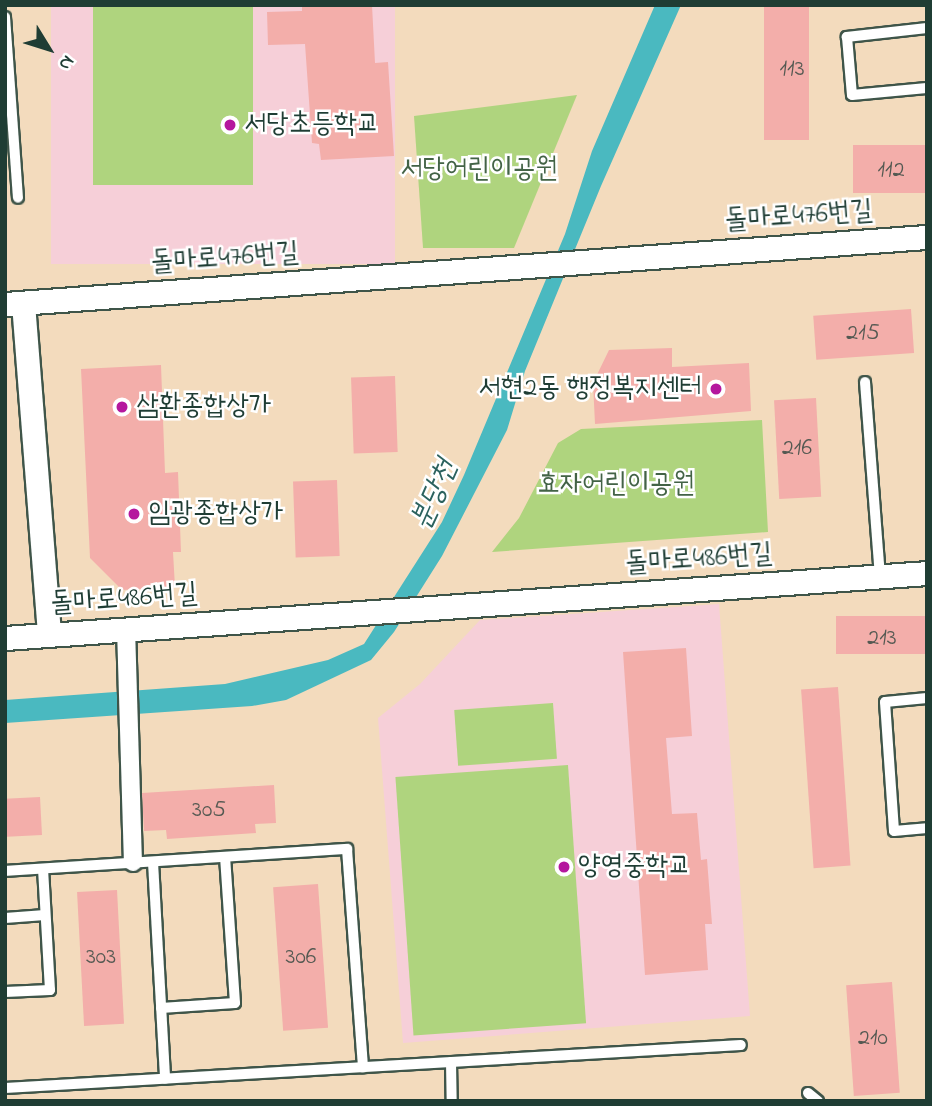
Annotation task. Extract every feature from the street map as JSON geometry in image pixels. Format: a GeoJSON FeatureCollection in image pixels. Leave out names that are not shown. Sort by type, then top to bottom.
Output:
{"type":"FeatureCollection","features":[{"type":"Feature","properties":{"kind":"street","name":"돌마로476번길"},"geometry":{"type":"LineString","coordinates":[[14,303],[927,237]]}},
{"type":"Feature","properties":{"kind":"street"},"geometry":{"type":"LineString","coordinates":[[14,303],[49,634]]}},
{"type":"Feature","properties":{"kind":"street","name":"돌마로486번길"},"geometry":{"type":"LineString","coordinates":[[5,638],[330,618],[927,573]]}},
{"type":"Feature","properties":{"kind":"street"},"geometry":{"type":"LineString","coordinates":[[126,631],[132,754],[133,863]]}},
{"type":"Feature","properties":{"kind":"lane"},"geometry":{"type":"LineString","coordinates":[[5,17],[18,198]]}},
{"type":"Feature","properties":{"kind":"lane"},"geometry":{"type":"LineString","coordinates":[[927,29],[847,37],[852,95],[927,88]]}},
{"type":"Feature","properties":{"kind":"lane"},"geometry":{"type":"LineString","coordinates":[[865,382],[880,577]]}},
{"type":"Feature","properties":{"kind":"lane"},"geometry":{"type":"LineString","coordinates":[[927,698],[884,702],[894,831],[927,828]]}},
{"type":"Feature","properties":{"kind":"lane"},"geometry":{"type":"LineString","coordinates":[[5,871],[347,849],[363,1067]]}},
{"type":"Feature","properties":{"kind":"lane"},"geometry":{"type":"LineString","coordinates":[[161,1008],[235,1003],[225,857]]}},
{"type":"Feature","properties":{"kind":"lane"},"geometry":{"type":"LineString","coordinates":[[153,862],[165,1079]]}},
{"type":"Feature","properties":{"kind":"lane"},"geometry":{"type":"LineString","coordinates":[[5,992],[50,989],[43,869]]}},
{"type":"Feature","properties":{"kind":"lane"},"geometry":{"type":"LineString","coordinates":[[5,918],[45,915]]}},
{"type":"Feature","properties":{"kind":"lane"},"geometry":{"type":"LineString","coordinates":[[5,1088],[741,1045]]}},
{"type":"Feature","properties":{"kind":"lane"},"geometry":{"type":"LineString","coordinates":[[451,1062],[452,1101]]}},
{"type":"Feature","properties":{"kind":"lane"},"geometry":{"type":"LineString","coordinates":[[808,1093],[818,1101]]}},
{"type":"Feature","properties":{"kind":"shaded area","name":"서당초등학교"},"geometry":{"type":"Polygon","coordinates":[[[51,5],[395,5],[395,264],[51,264],[51,5]]]}},
{"type":"Feature","properties":{"kind":"shaded area","name":"양영중학교"},"geometry":{"type":"Polygon","coordinates":[[[719,604],[750,1016],[403,1043],[378,718],[420,684],[480,620],[719,604]]]}},
{"type":"Feature","properties":{"kind":"green space"},"geometry":{"type":"Polygon","coordinates":[[[93,5],[253,5],[253,185],[93,185],[93,5]]]}},
{"type":"Feature","properties":{"kind":"green space","name":"서당어린이공원"},"geometry":{"type":"Polygon","coordinates":[[[577,95],[514,248],[423,248],[414,116],[577,95]]]}},
{"type":"Feature","properties":{"kind":"green space","name":"효자어린이공원"},"geometry":{"type":"Polygon","coordinates":[[[762,420],[768,532],[492,552],[519,518],[558,443],[581,429],[762,420]]]}},
{"type":"Feature","properties":{"kind":"green space"},"geometry":{"type":"Polygon","coordinates":[[[553,703],[557,759],[458,766],[454,710],[553,703]]]}},
{"type":"Feature","properties":{"kind":"green space"},"geometry":{"type":"Polygon","coordinates":[[[568,765],[586,1023],[413,1035],[395,777],[568,765]]]}},
{"type":"Feature","properties":{"kind":"water"},"geometry":{"type":"Polygon","coordinates":[[[655,5],[681,5],[601,186],[525,371],[507,430],[442,556],[394,632],[371,660],[286,700],[252,706],[5,723],[5,700],[225,684],[328,660],[364,644],[442,522],[464,475],[565,234],[592,151],[655,5]]]}},
{"type":"Feature","properties":{"kind":"building"},"geometry":{"type":"Polygon","coordinates":[[[302,5],[372,5],[375,63],[388,62],[394,156],[321,160],[319,144],[312,143],[305,44],[268,45],[267,12],[302,11],[302,5]]]}},
{"type":"Feature","properties":{"kind":"building"},"geometry":{"type":"Polygon","coordinates":[[[764,5],[809,5],[809,140],[764,140],[764,5]]]}},
{"type":"Feature","properties":{"kind":"building"},"geometry":{"type":"Polygon","coordinates":[[[853,145],[927,145],[927,193],[853,193],[853,145]]]}},
{"type":"Feature","properties":{"kind":"building"},"geometry":{"type":"Polygon","coordinates":[[[911,309],[914,353],[816,360],[813,316],[911,309]]]}},
{"type":"Feature","properties":{"kind":"building"},"geometry":{"type":"Polygon","coordinates":[[[672,348],[672,367],[749,363],[751,411],[595,424],[593,383],[609,350],[672,348]]]}},
{"type":"Feature","properties":{"kind":"building"},"geometry":{"type":"Polygon","coordinates":[[[161,365],[165,473],[178,472],[181,552],[173,552],[175,587],[122,590],[90,558],[81,369],[161,365]]]}},
{"type":"Feature","properties":{"kind":"building"},"geometry":{"type":"Polygon","coordinates":[[[395,376],[398,452],[354,453],[351,378],[395,376]]]}},
{"type":"Feature","properties":{"kind":"building"},"geometry":{"type":"Polygon","coordinates":[[[816,398],[821,497],[779,499],[774,400],[816,398]]]}},
{"type":"Feature","properties":{"kind":"building"},"geometry":{"type":"Polygon","coordinates":[[[337,480],[340,556],[296,557],[293,482],[337,480]]]}},
{"type":"Feature","properties":{"kind":"building"},"geometry":{"type":"Polygon","coordinates":[[[836,616],[927,616],[927,654],[836,654],[836,616]]]}},
{"type":"Feature","properties":{"kind":"building"},"geometry":{"type":"Polygon","coordinates":[[[686,648],[692,736],[666,738],[672,814],[697,813],[701,860],[707,859],[712,924],[705,924],[708,970],[645,975],[623,652],[686,648]]]}},
{"type":"Feature","properties":{"kind":"building"},"geometry":{"type":"Polygon","coordinates":[[[838,687],[850,866],[814,868],[801,690],[838,687]]]}},
{"type":"Feature","properties":{"kind":"building"},"geometry":{"type":"Polygon","coordinates":[[[274,785],[276,823],[255,824],[256,833],[167,839],[166,830],[144,831],[142,793],[274,785]]]}},
{"type":"Feature","properties":{"kind":"building"},"geometry":{"type":"Polygon","coordinates":[[[40,797],[42,835],[7,837],[5,799],[40,797]]]}},
{"type":"Feature","properties":{"kind":"building"},"geometry":{"type":"Polygon","coordinates":[[[318,884],[328,1028],[283,1031],[273,887],[318,884]]]}},
{"type":"Feature","properties":{"kind":"building"},"geometry":{"type":"Polygon","coordinates":[[[117,890],[124,1024],[84,1026],[77,892],[117,890]]]}},
{"type":"Feature","properties":{"kind":"building"},"geometry":{"type":"Polygon","coordinates":[[[892,982],[900,1093],[854,1096],[846,985],[892,982]]]}},
{"type":"Feature","properties":{"kind":"place","name":"서당초등학교"},"geometry":{"type":"Point","coordinates":[230,125]}},
{"type":"Feature","properties":{"kind":"place","name":"서현2동 행정복지센터"},"geometry":{"type":"Point","coordinates":[716,389]}},
{"type":"Feature","properties":{"kind":"place","name":"삼환종합상가"},"geometry":{"type":"Point","coordinates":[122,407]}},
{"type":"Feature","properties":{"kind":"place","name":"임광종합상가"},"geometry":{"type":"Point","coordinates":[134,514]}},
{"type":"Feature","properties":{"kind":"place","name":"양영중학교"},"geometry":{"type":"Point","coordinates":[564,867]}},
{"type":"Feature","properties":{"kind":"water label","name":"분당천"},"geometry":{"type":"Point","coordinates":[435,495]}}]}
